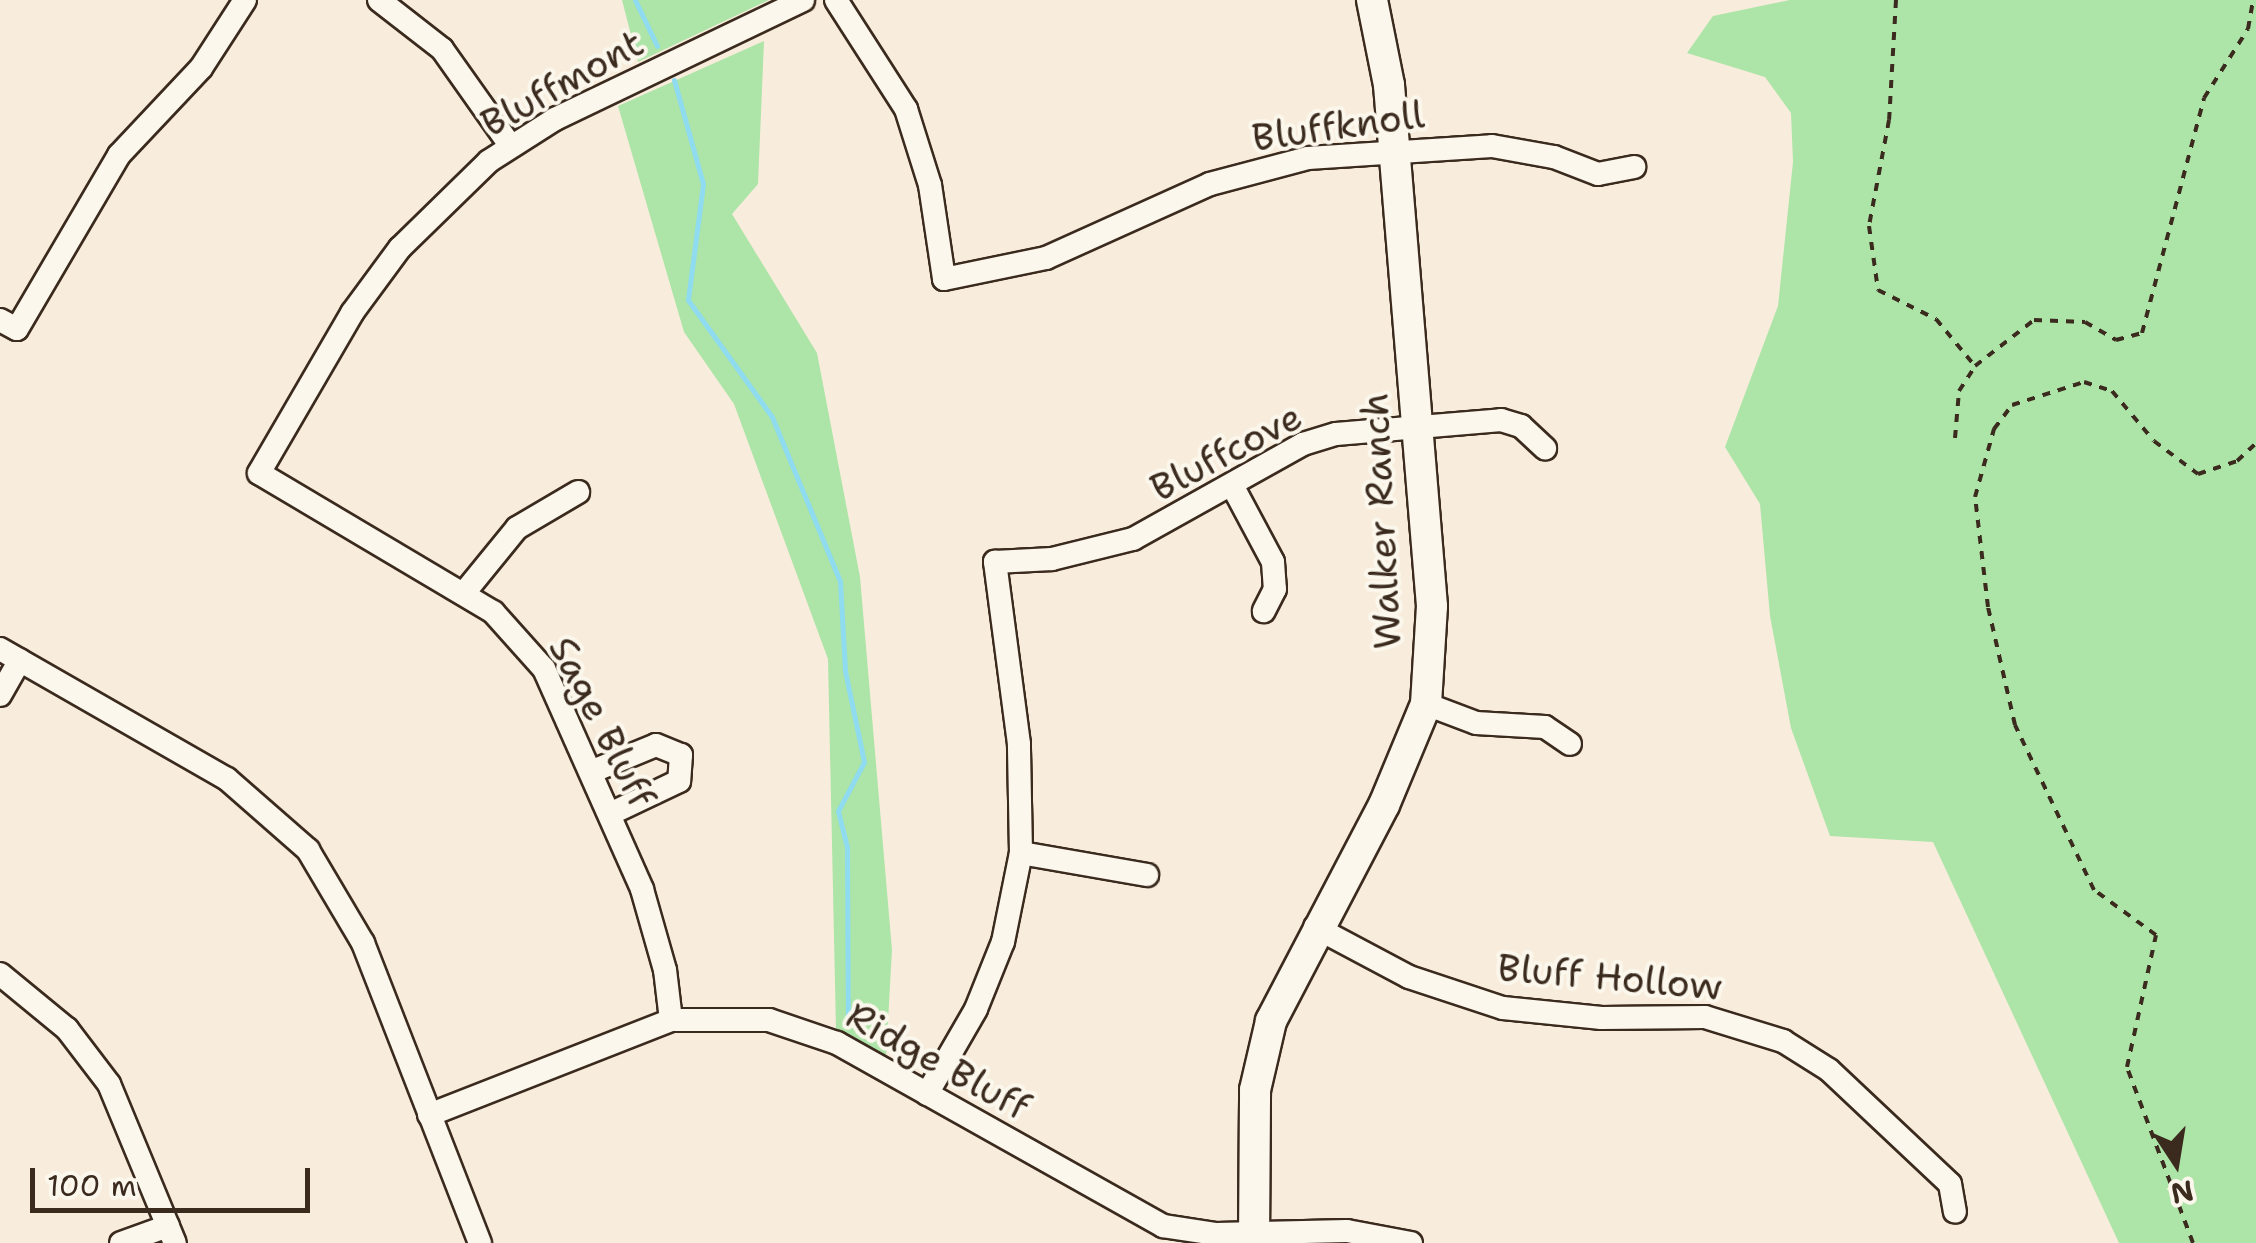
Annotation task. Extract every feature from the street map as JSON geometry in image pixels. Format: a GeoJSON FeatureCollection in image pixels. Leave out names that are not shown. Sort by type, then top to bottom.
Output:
{"type":"FeatureCollection","features":[{"type":"Feature","properties":{"kind":"street"},"geometry":{"type":"LineString","coordinates":[[8,325],[119,155],[201,68],[245,0]]}},
{"type":"Feature","properties":{"kind":"street"},"geometry":{"type":"LineString","coordinates":[[380,0],[442,49],[510,145]]}},
{"type":"Feature","properties":{"kind":"street","name":"Bluffmont"},"geometry":{"type":"LineString","coordinates":[[259,473],[352,313],[400,248],[510,145],[803,0]]}},
{"type":"Feature","properties":{"kind":"street","name":"Bluffknoll"},"geometry":{"type":"LineString","coordinates":[[836,0],[906,108],[930,185],[944,279],[1046,258],[1259,168],[1396,150],[1492,146],[1554,157],[1598,174],[1634,167]]}},
{"type":"Feature","properties":{"kind":"street","name":"Walker Ranch"},"geometry":{"type":"LineString","coordinates":[[1253,1237],[1252,1126],[1261,1055],[1315,926],[1384,806],[1426,704],[1432,606],[1396,150],[1372,0]]}},
{"type":"Feature","properties":{"kind":"street","name":"Bluffcove"},"geometry":{"type":"LineString","coordinates":[[1022,853],[1019,744],[995,562],[1052,558],[1133,539],[1319,438],[1501,420],[1521,426],[1544,448]]}},
{"type":"Feature","properties":{"kind":"street","name":"Sage Bluff"},"geometry":{"type":"LineString","coordinates":[[259,473],[464,593],[511,626],[544,669],[612,813],[656,929],[670,1020]]}},
{"type":"Feature","properties":{"kind":"street"},"geometry":{"type":"LineString","coordinates":[[1234,486],[1274,562],[1275,588],[1264,611]]}},
{"type":"Feature","properties":{"kind":"street"},"geometry":{"type":"LineString","coordinates":[[464,593],[516,528],[578,492]]}},
{"type":"Feature","properties":{"kind":"street"},"geometry":{"type":"LineString","coordinates":[[0,695],[10,654],[227,780],[308,850],[363,943],[480,1243]]}},
{"type":"Feature","properties":{"kind":"street"},"geometry":{"type":"LineString","coordinates":[[1426,704],[1476,723],[1544,728],[1570,744]]}},
{"type":"Feature","properties":{"kind":"street"},"geometry":{"type":"LineString","coordinates":[[593,771],[656,745],[681,754],[679,781],[612,813]]}},
{"type":"Feature","properties":{"kind":"street"},"geometry":{"type":"LineString","coordinates":[[927,1094],[976,1010],[1003,942],[1022,853],[1147,875]]}},
{"type":"Feature","properties":{"kind":"street","name":"Bluff Hollow"},"geometry":{"type":"LineString","coordinates":[[1315,926],[1409,977],[1503,1008],[1568,1016],[1705,1017],[1783,1041],[1829,1070],[1950,1184],[1955,1212]]}},
{"type":"Feature","properties":{"kind":"street"},"geometry":{"type":"LineString","coordinates":[[0,974],[43,1005],[99,1070],[133,1134],[171,1235],[121,1243]]}},
{"type":"Feature","properties":{"kind":"street","name":"Ridge Bluff"},"geometry":{"type":"LineString","coordinates":[[429,1115],[670,1020],[736,1016],[793,1025],[927,1094],[1163,1226],[1253,1237],[1347,1230],[1411,1243]]}},
{"type":"Feature","properties":{"kind":"path"},"geometry":{"type":"LineString","coordinates":[[1896,0],[1889,120],[1869,226],[1878,290],[1936,318],[1975,366]]}},
{"type":"Feature","properties":{"kind":"path"},"geometry":{"type":"LineString","coordinates":[[1956,438],[1958,391],[1975,366],[2034,320],[2085,322],[2116,340],[2142,332],[2204,98],[2248,29],[2253,0]]}},
{"type":"Feature","properties":{"kind":"path"},"geometry":{"type":"LineString","coordinates":[[2193,1243],[2127,1067],[2156,935],[2094,890],[2015,725],[1988,607],[1975,498],[1994,429],[2012,405],[2084,382],[2112,391],[2154,441],[2198,474],[2238,462],[2256,443]]}},
{"type":"Feature","properties":{"kind":"green space"},"geometry":{"type":"Polygon","coordinates":[[[622,0],[769,0],[638,62],[622,0]]]}},
{"type":"Feature","properties":{"kind":"green space"},"geometry":{"type":"Polygon","coordinates":[[[1790,0],[2256,0],[2256,1243],[2119,1243],[1933,842],[1830,836],[1791,728],[1770,616],[1760,504],[1725,447],[1778,306],[1793,162],[1791,113],[1765,77],[1687,53],[1713,16],[1790,0]]]}},
{"type":"Feature","properties":{"kind":"green space"},"geometry":{"type":"Polygon","coordinates":[[[764,41],[758,184],[732,214],[817,353],[860,577],[892,950],[886,1057],[836,1030],[828,659],[734,404],[684,332],[618,106],[764,41]]]}},
{"type":"Feature","properties":{"kind":"waterway"},"geometry":{"type":"LineString","coordinates":[[635,0],[657,46]]}},
{"type":"Feature","properties":{"kind":"waterway"},"geometry":{"type":"LineString","coordinates":[[674,80],[703,184],[688,300],[772,417],[840,581],[845,671],[864,762],[838,811],[847,848],[848,1020]]}}]}
